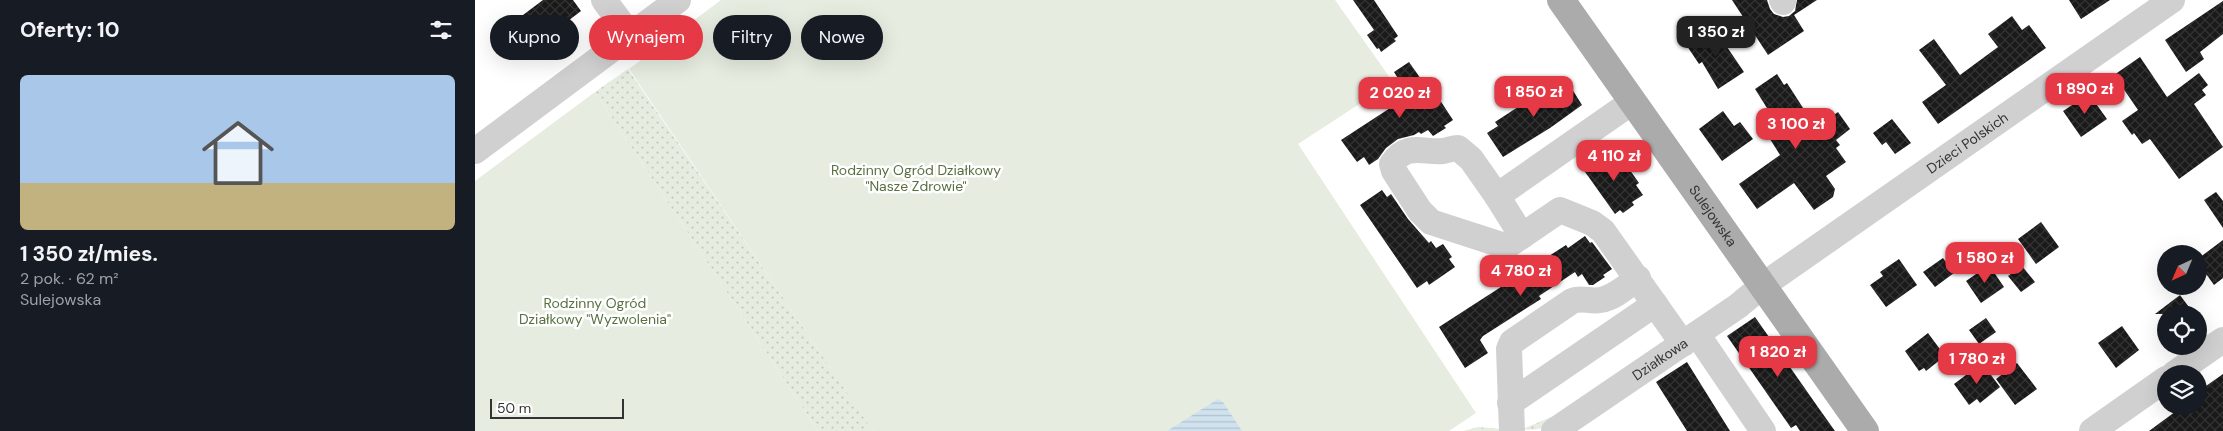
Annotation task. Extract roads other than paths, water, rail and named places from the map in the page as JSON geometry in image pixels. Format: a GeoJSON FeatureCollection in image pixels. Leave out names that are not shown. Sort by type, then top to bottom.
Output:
{"type":"FeatureCollection","features":[{"type":"Feature","properties":{"kind":"main road","name":"Sulejowska"},"geometry":{"type":"LineString","coordinates":[[1561,0],[1865,431]]}},
{"type":"Feature","properties":{"kind":"street"},"geometry":{"type":"LineString","coordinates":[[604,0],[615,15]]}},
{"type":"Feature","properties":{"kind":"street"},"geometry":{"type":"LineString","coordinates":[[658,15],[678,0]]}},
{"type":"Feature","properties":{"kind":"street","name":"Dzieci Polskich"},"geometry":{"type":"LineString","coordinates":[[1762,286],[2172,0]]}},
{"type":"Feature","properties":{"kind":"street"},"geometry":{"type":"LineString","coordinates":[[475,151],[598,60]]}},
{"type":"Feature","properties":{"kind":"street"},"geometry":{"type":"LineString","coordinates":[[1497,196],[1632,102]]}},
{"type":"Feature","properties":{"kind":"street"},"geometry":{"type":"LineString","coordinates":[[1522,236],[1471,159],[1459,148],[1443,151],[1413,150],[1392,164],[1394,171],[1420,211],[1431,222],[1502,245],[1509,245],[1558,212],[1564,211],[1600,227],[1655,304],[1690,339],[1763,431]]}},
{"type":"Feature","properties":{"kind":"street"},"geometry":{"type":"LineString","coordinates":[[1512,431],[1509,349],[1512,342],[1572,301],[1581,299],[1602,300],[1638,278]]}},
{"type":"Feature","properties":{"kind":"street","name":"Działkowa"},"geometry":{"type":"LineString","coordinates":[[1554,431],[1738,306],[1762,286]]}},
{"type":"Feature","properties":{"kind":"street"},"geometry":{"type":"LineString","coordinates":[[1510,402],[1655,304]]}},
{"type":"Feature","properties":{"kind":"street"},"geometry":{"type":"LineString","coordinates":[[2187,365],[2223,340]]}},
{"type":"Feature","properties":{"kind":"street"},"geometry":{"type":"LineString","coordinates":[[2092,431],[2157,386]]}},
{"type":"Feature","properties":{"kind":"water"},"geometry":{"type":"Polygon","coordinates":[[[1218,399],[1223,402],[1242,431],[1167,431],[1218,399]]]}},
{"type":"Feature","properties":{"kind":"park label","name":"Rodzinny Ogród Działkowy \"Nasze Zdrowie\""},"geometry":{"type":"Point","coordinates":[916,178]}},
{"type":"Feature","properties":{"kind":"park label","name":"Rodzinny Ogród Działkowy \"Wyzwolenia\""},"geometry":{"type":"Point","coordinates":[595,312]}}]}
